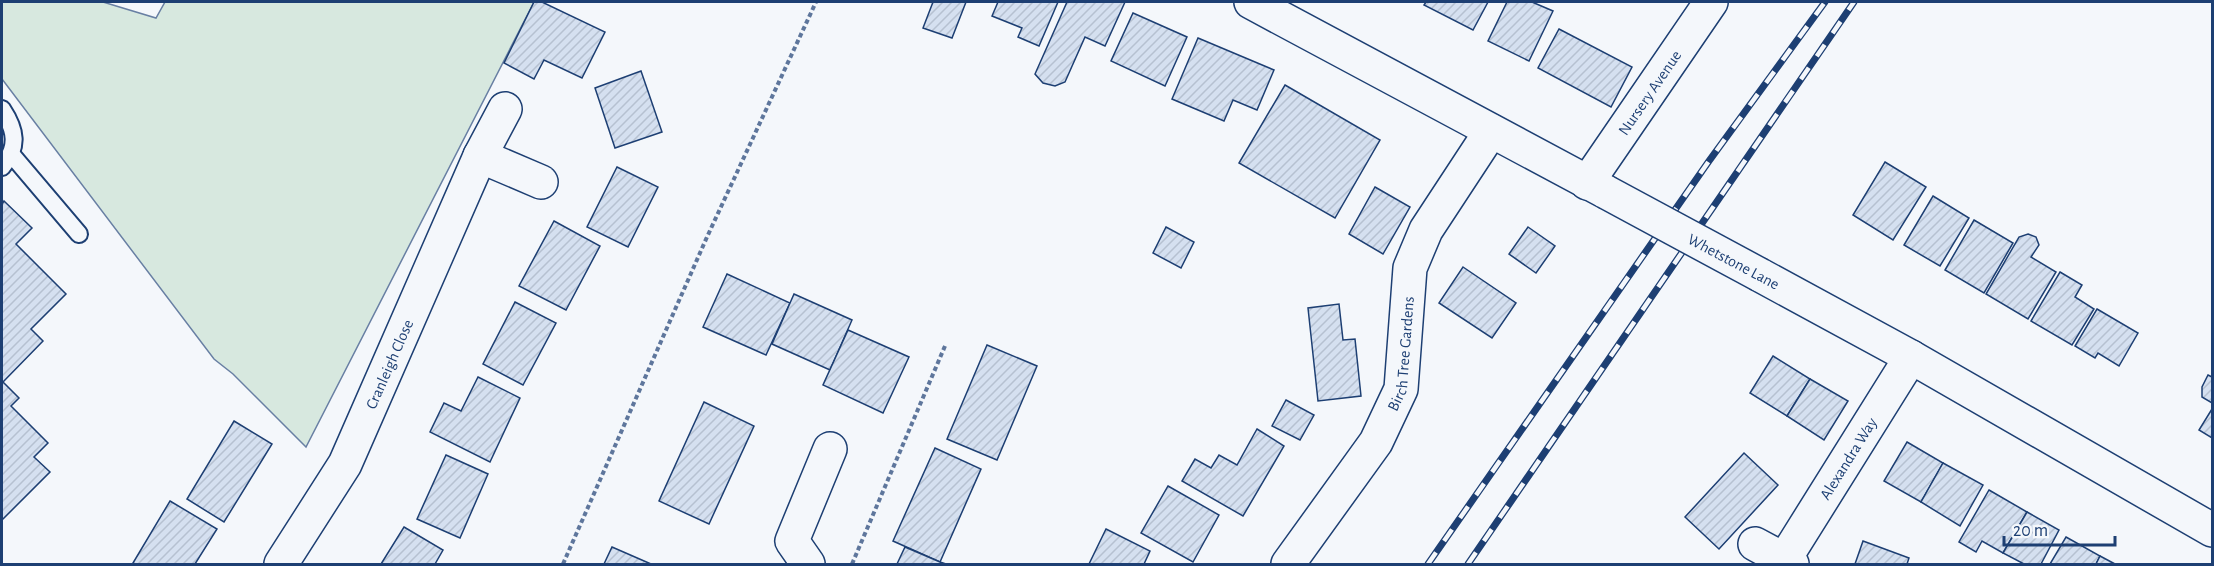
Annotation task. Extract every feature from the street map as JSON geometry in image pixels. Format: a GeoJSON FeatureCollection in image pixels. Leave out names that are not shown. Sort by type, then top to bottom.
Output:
{"type":"FeatureCollection","features":[{"type":"Feature","properties":{"kind":"street","name":"Whetstone Lane"},"geometry":{"type":"LineString","coordinates":[[1251,2],[1911,357],[2212,530]]}},
{"type":"Feature","properties":{"kind":"street","name":"Nursery Avenue"},"geometry":{"type":"LineString","coordinates":[[1597,187],[1711,2]]}},
{"type":"Feature","properties":{"kind":"street","name":"Cranleigh Close"},"geometry":{"type":"LineString","coordinates":[[281,564],[350,454],[480,156],[505,109]]}},
{"type":"Feature","properties":{"kind":"street","name":"Birch Tree Gardens"},"geometry":{"type":"LineString","coordinates":[[1288,564],[1376,442],[1401,389],[1410,268],[1426,230],[1491,131]]}},
{"type":"Feature","properties":{"kind":"street"},"geometry":{"type":"LineString","coordinates":[[480,156],[541,182]]}},
{"type":"Feature","properties":{"kind":"street","name":"Alexandra Way"},"geometry":{"type":"LineString","coordinates":[[1755,543],[1788,562],[1911,357]]}},
{"type":"Feature","properties":{"kind":"street"},"geometry":{"type":"LineString","coordinates":[[808,564],[792,541],[830,449]]}},
{"type":"Feature","properties":{"kind":"lane"},"geometry":{"type":"LineString","coordinates":[[2,109],[13,129],[15,141],[7,161],[79,234]]}},
{"type":"Feature","properties":{"kind":"path"},"geometry":{"type":"LineString","coordinates":[[563,564],[707,237],[816,2]]}},
{"type":"Feature","properties":{"kind":"path"},"geometry":{"type":"LineString","coordinates":[[852,564],[945,346]]}},
{"type":"Feature","properties":{"kind":"shaded area"},"geometry":{"type":"Polygon","coordinates":[[[2,2],[103,2],[156,18],[165,2],[534,2],[306,447],[233,374],[214,359],[2,79],[2,2]]]}},
{"type":"Feature","properties":{"kind":"building"},"geometry":{"type":"Polygon","coordinates":[[[534,2],[542,2],[605,32],[582,78],[544,60],[534,79],[504,63],[534,2]]]}},
{"type":"Feature","properties":{"kind":"building"},"geometry":{"type":"Polygon","coordinates":[[[933,2],[966,2],[952,38],[923,28],[933,2]]]}},
{"type":"Feature","properties":{"kind":"building"},"geometry":{"type":"Polygon","coordinates":[[[998,2],[1058,2],[1039,46],[1018,37],[1022,28],[992,16],[998,2]]]}},
{"type":"Feature","properties":{"kind":"building"},"geometry":{"type":"Polygon","coordinates":[[[1067,2],[1125,2],[1105,46],[1085,37],[1065,82],[1055,86],[1043,83],[1035,74],[1067,2]]]}},
{"type":"Feature","properties":{"kind":"building"},"geometry":{"type":"Polygon","coordinates":[[[1426,2],[1488,2],[1473,30],[1424,5],[1426,2]]]}},
{"type":"Feature","properties":{"kind":"building"},"geometry":{"type":"Polygon","coordinates":[[[1507,2],[1532,2],[1553,11],[1529,61],[1488,41],[1507,2]]]}},
{"type":"Feature","properties":{"kind":"building"},"geometry":{"type":"Polygon","coordinates":[[[1133,13],[1187,37],[1165,86],[1111,61],[1133,13]]]}},
{"type":"Feature","properties":{"kind":"building"},"geometry":{"type":"Polygon","coordinates":[[[1559,29],[1632,67],[1611,107],[1538,68],[1559,29]]]}},
{"type":"Feature","properties":{"kind":"building"},"geometry":{"type":"Polygon","coordinates":[[[1198,38],[1274,70],[1257,110],[1233,100],[1224,121],[1172,99],[1198,38]]]}},
{"type":"Feature","properties":{"kind":"building"},"geometry":{"type":"Polygon","coordinates":[[[641,71],[662,132],[615,148],[595,88],[641,71]]]}},
{"type":"Feature","properties":{"kind":"building"},"geometry":{"type":"Polygon","coordinates":[[[1285,85],[1380,140],[1335,218],[1239,163],[1285,85]]]}},
{"type":"Feature","properties":{"kind":"building"},"geometry":{"type":"Polygon","coordinates":[[[1885,162],[1926,187],[1893,240],[1853,215],[1885,162]]]}},
{"type":"Feature","properties":{"kind":"building"},"geometry":{"type":"Polygon","coordinates":[[[617,167],[658,187],[628,247],[587,227],[617,167]]]}},
{"type":"Feature","properties":{"kind":"building"},"geometry":{"type":"Polygon","coordinates":[[[1375,187],[1410,207],[1383,254],[1349,234],[1375,187]]]}},
{"type":"Feature","properties":{"kind":"building"},"geometry":{"type":"Polygon","coordinates":[[[1933,196],[1969,218],[1940,266],[1904,245],[1933,196]]]}},
{"type":"Feature","properties":{"kind":"building"},"geometry":{"type":"Polygon","coordinates":[[[4,201],[32,228],[16,244],[66,294],[31,329],[43,341],[3,382],[19,398],[11,406],[48,443],[34,457],[50,472],[2,520],[2,204],[4,201]]]}},
{"type":"Feature","properties":{"kind":"building"},"geometry":{"type":"Polygon","coordinates":[[[1974,220],[2013,243],[1984,293],[1945,270],[1974,220]]]}},
{"type":"Feature","properties":{"kind":"building"},"geometry":{"type":"Polygon","coordinates":[[[554,221],[600,246],[566,310],[519,286],[554,221]]]}},
{"type":"Feature","properties":{"kind":"building"},"geometry":{"type":"Polygon","coordinates":[[[1166,227],[1194,242],[1181,268],[1153,253],[1166,227]]]}},
{"type":"Feature","properties":{"kind":"building"},"geometry":{"type":"Polygon","coordinates":[[[1528,227],[1555,246],[1536,273],[1509,254],[1528,227]]]}},
{"type":"Feature","properties":{"kind":"building"},"geometry":{"type":"Polygon","coordinates":[[[2028,234],[2036,237],[2039,245],[2031,257],[2056,272],[2028,319],[1986,294],[2019,237],[2028,234]]]}},
{"type":"Feature","properties":{"kind":"building"},"geometry":{"type":"Polygon","coordinates":[[[1463,267],[1516,303],[1492,338],[1439,303],[1463,267]]]}},
{"type":"Feature","properties":{"kind":"building"},"geometry":{"type":"Polygon","coordinates":[[[2060,272],[2082,285],[2075,297],[2094,309],[2072,345],[2031,321],[2060,272]]]}},
{"type":"Feature","properties":{"kind":"building"},"geometry":{"type":"Polygon","coordinates":[[[727,274],[790,303],[766,355],[703,327],[727,274]]]}},
{"type":"Feature","properties":{"kind":"building"},"geometry":{"type":"Polygon","coordinates":[[[794,294],[852,320],[830,370],[772,344],[794,294]]]}},
{"type":"Feature","properties":{"kind":"building"},"geometry":{"type":"Polygon","coordinates":[[[515,302],[556,323],[523,385],[483,364],[515,302]]]}},
{"type":"Feature","properties":{"kind":"building"},"geometry":{"type":"Polygon","coordinates":[[[1339,304],[1343,340],[1355,339],[1361,396],[1318,401],[1308,308],[1339,304]]]}},
{"type":"Feature","properties":{"kind":"building"},"geometry":{"type":"Polygon","coordinates":[[[2097,309],[2138,333],[2119,366],[2098,353],[2095,358],[2075,346],[2097,309]]]}},
{"type":"Feature","properties":{"kind":"building"},"geometry":{"type":"Polygon","coordinates":[[[848,330],[909,357],[883,413],[823,385],[848,330]]]}},
{"type":"Feature","properties":{"kind":"building"},"geometry":{"type":"Polygon","coordinates":[[[987,345],[1037,366],[997,460],[947,439],[987,345]]]}},
{"type":"Feature","properties":{"kind":"building"},"geometry":{"type":"Polygon","coordinates":[[[1773,356],[1810,379],[1787,416],[1750,393],[1773,356]]]}},
{"type":"Feature","properties":{"kind":"building"},"geometry":{"type":"Polygon","coordinates":[[[2208,375],[2212,377],[2212,403],[2202,397],[2202,387],[2208,375]]]}},
{"type":"Feature","properties":{"kind":"building"},"geometry":{"type":"Polygon","coordinates":[[[478,377],[520,398],[490,462],[430,432],[444,403],[461,411],[478,377]]]}},
{"type":"Feature","properties":{"kind":"building"},"geometry":{"type":"Polygon","coordinates":[[[1810,379],[1848,401],[1824,440],[1787,416],[1810,379]]]}},
{"type":"Feature","properties":{"kind":"building"},"geometry":{"type":"Polygon","coordinates":[[[1286,400],[1314,415],[1300,440],[1272,426],[1286,400]]]}},
{"type":"Feature","properties":{"kind":"building"},"geometry":{"type":"Polygon","coordinates":[[[704,402],[754,426],[709,524],[659,501],[704,402]]]}},
{"type":"Feature","properties":{"kind":"building"},"geometry":{"type":"Polygon","coordinates":[[[2212,409],[2212,438],[2199,430],[2212,409]]]}},
{"type":"Feature","properties":{"kind":"building"},"geometry":{"type":"Polygon","coordinates":[[[234,421],[272,444],[224,522],[187,499],[234,421]]]}},
{"type":"Feature","properties":{"kind":"building"},"geometry":{"type":"Polygon","coordinates":[[[1257,429],[1284,446],[1243,516],[1182,481],[1195,459],[1211,468],[1219,455],[1237,465],[1257,429]]]}},
{"type":"Feature","properties":{"kind":"building"},"geometry":{"type":"Polygon","coordinates":[[[1907,442],[1943,463],[1921,502],[1884,481],[1907,442]]]}},
{"type":"Feature","properties":{"kind":"building"},"geometry":{"type":"Polygon","coordinates":[[[935,448],[981,469],[940,562],[893,541],[935,448]]]}},
{"type":"Feature","properties":{"kind":"building"},"geometry":{"type":"Polygon","coordinates":[[[1744,453],[1778,485],[1719,549],[1685,517],[1744,453]]]}},
{"type":"Feature","properties":{"kind":"building"},"geometry":{"type":"Polygon","coordinates":[[[446,455],[488,474],[460,538],[417,519],[446,455]]]}},
{"type":"Feature","properties":{"kind":"building"},"geometry":{"type":"Polygon","coordinates":[[[1943,463],[1983,485],[1960,526],[1921,502],[1943,463]]]}},
{"type":"Feature","properties":{"kind":"building"},"geometry":{"type":"Polygon","coordinates":[[[1168,486],[1219,515],[1193,562],[1141,533],[1168,486]]]}},
{"type":"Feature","properties":{"kind":"building"},"geometry":{"type":"Polygon","coordinates":[[[1989,490],[2027,512],[2003,553],[1982,541],[1976,552],[1959,542],[1989,490]]]}},
{"type":"Feature","properties":{"kind":"building"},"geometry":{"type":"Polygon","coordinates":[[[170,501],[217,529],[195,564],[133,563],[170,501]]]}},
{"type":"Feature","properties":{"kind":"building"},"geometry":{"type":"Polygon","coordinates":[[[2027,512],[2059,530],[2041,564],[2024,564],[2003,553],[2027,512]]]}},
{"type":"Feature","properties":{"kind":"building"},"geometry":{"type":"Polygon","coordinates":[[[404,527],[443,550],[435,564],[381,564],[404,527]]]}},
{"type":"Feature","properties":{"kind":"building"},"geometry":{"type":"Polygon","coordinates":[[[1106,529],[1150,551],[1144,564],[1089,564],[1106,529]]]}},
{"type":"Feature","properties":{"kind":"building"},"geometry":{"type":"Polygon","coordinates":[[[2066,537],[2100,556],[2096,564],[2050,564],[2066,537]]]}},
{"type":"Feature","properties":{"kind":"building"},"geometry":{"type":"Polygon","coordinates":[[[1863,541],[1909,558],[1907,564],[1855,564],[1863,541]]]}},
{"type":"Feature","properties":{"kind":"building"},"geometry":{"type":"Polygon","coordinates":[[[612,547],[651,564],[604,564],[612,547]]]}},
{"type":"Feature","properties":{"kind":"building"},"geometry":{"type":"Polygon","coordinates":[[[905,547],[940,562],[946,564],[897,564],[905,547]]]}},
{"type":"Feature","properties":{"kind":"building"},"geometry":{"type":"Polygon","coordinates":[[[2100,556],[2115,564],[2096,564],[2100,556]]]}},
{"type":"Feature","properties":{"kind":"railway"},"geometry":{"type":"LineString","coordinates":[[1428,564],[1709,161],[1825,2]]}},
{"type":"Feature","properties":{"kind":"railway"},"geometry":{"type":"LineString","coordinates":[[1468,564],[1854,2]]}}]}
